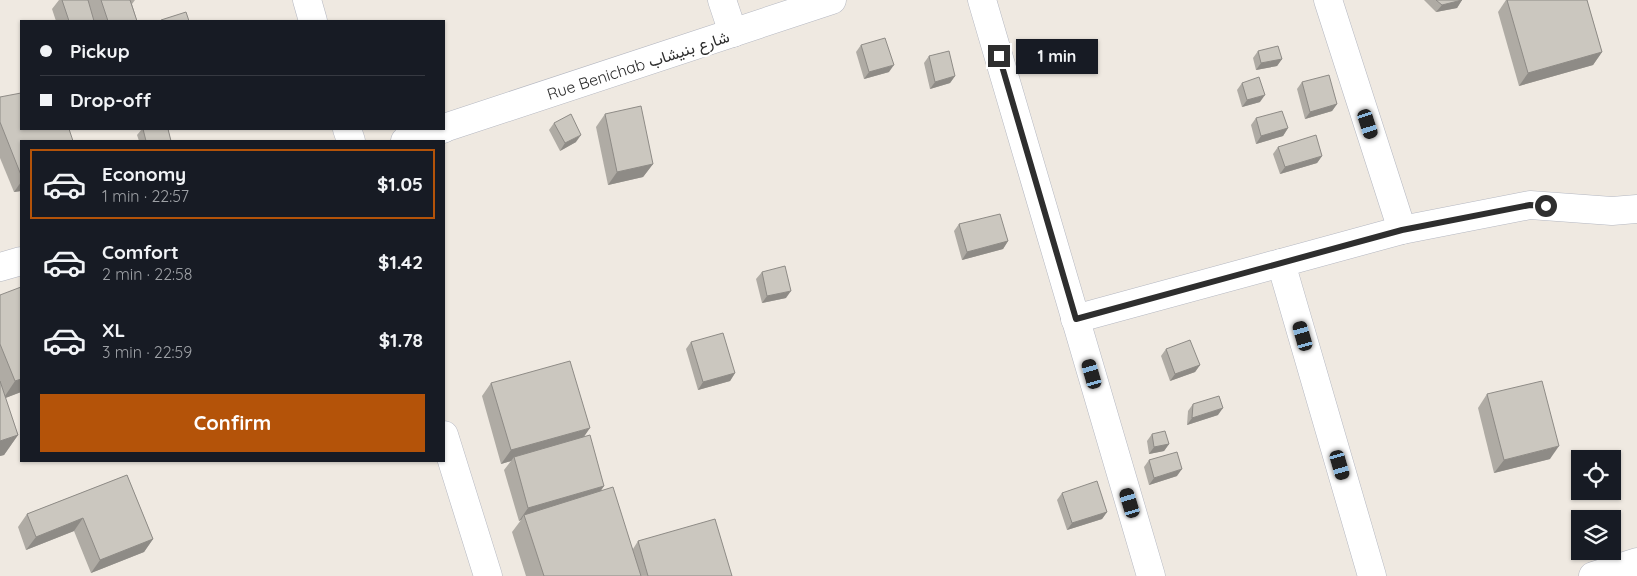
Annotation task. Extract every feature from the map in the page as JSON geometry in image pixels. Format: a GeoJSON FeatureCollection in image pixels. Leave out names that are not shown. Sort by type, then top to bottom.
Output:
{"type":"FeatureCollection","features":[{"type":"Feature","properties":{"kind":"street"},"geometry":{"type":"LineString","coordinates":[[307,0],[313,20]]}},
{"type":"Feature","properties":{"kind":"street"},"geometry":{"type":"LineString","coordinates":[[722,0],[733,33]]}},
{"type":"Feature","properties":{"kind":"street","name":"Rue Benichab شارع بنيشاب"},"geometry":{"type":"LineString","coordinates":[[445,128],[832,0]]}},
{"type":"Feature","properties":{"kind":"street"},"geometry":{"type":"LineString","coordinates":[[982,0],[1152,576]]}},
{"type":"Feature","properties":{"kind":"street"},"geometry":{"type":"LineString","coordinates":[[1328,0],[1402,230]]}},
{"type":"Feature","properties":{"kind":"street","name":"Rue Benichab شارع بنيشاب"},"geometry":{"type":"LineString","coordinates":[[408,140],[440,130]]}},
{"type":"Feature","properties":{"kind":"street"},"geometry":{"type":"LineString","coordinates":[[1076,319],[1402,230],[1530,205],[1612,211],[1637,209]]}},
{"type":"Feature","properties":{"kind":"street"},"geometry":{"type":"LineString","coordinates":[[0,267],[20,261]]}},
{"type":"Feature","properties":{"kind":"street"},"geometry":{"type":"LineString","coordinates":[[1281,262],[1372,576]]}},
{"type":"Feature","properties":{"kind":"street"},"geometry":{"type":"LineString","coordinates":[[445,438],[488,576]]}},
{"type":"Feature","properties":{"kind":"street"},"geometry":{"type":"LineString","coordinates":[[1593,576],[1637,562]]}},
{"type":"Feature","properties":{"kind":"building"},"geometry":{"type":"Polygon","coordinates":[[[62,0],[88,0],[94,20],[69,20],[62,0]]]}},
{"type":"Feature","properties":{"kind":"building"},"geometry":{"type":"Polygon","coordinates":[[[101,0],[130,0],[137,20],[108,20],[101,0]]]}},
{"type":"Feature","properties":{"kind":"building"},"geometry":{"type":"Polygon","coordinates":[[[1436,0],[1462,0],[1442,5],[1436,0]]]}},
{"type":"Feature","properties":{"kind":"building"},"geometry":{"type":"Polygon","coordinates":[[[1507,0],[1587,0],[1602,52],[1528,73],[1507,0]]]}},
{"type":"Feature","properties":{"kind":"building"},"geometry":{"type":"Polygon","coordinates":[[[186,12],[189,20],[161,20],[186,12]]]}},
{"type":"Feature","properties":{"kind":"building"},"geometry":{"type":"Polygon","coordinates":[[[885,38],[894,65],[869,72],[861,45],[885,38]]]}},
{"type":"Feature","properties":{"kind":"building"},"geometry":{"type":"Polygon","coordinates":[[[1278,46],[1282,59],[1261,63],[1258,51],[1278,46]]]}},
{"type":"Feature","properties":{"kind":"building"},"geometry":{"type":"Polygon","coordinates":[[[949,51],[955,76],[935,82],[929,56],[949,51]]]}},
{"type":"Feature","properties":{"kind":"building"},"geometry":{"type":"Polygon","coordinates":[[[1329,75],[1337,104],[1310,112],[1302,82],[1329,75]]]}},
{"type":"Feature","properties":{"kind":"building"},"geometry":{"type":"Polygon","coordinates":[[[1259,77],[1265,95],[1247,100],[1242,83],[1259,77]]]}},
{"type":"Feature","properties":{"kind":"building"},"geometry":{"type":"Polygon","coordinates":[[[20,93],[20,130],[69,130],[73,140],[20,140],[20,172],[0,122],[0,97],[20,93]]]}},
{"type":"Feature","properties":{"kind":"building"},"geometry":{"type":"Polygon","coordinates":[[[641,106],[653,164],[617,172],[605,114],[641,106]]]}},
{"type":"Feature","properties":{"kind":"building"},"geometry":{"type":"Polygon","coordinates":[[[1282,111],[1288,128],[1261,136],[1256,118],[1282,111]]]}},
{"type":"Feature","properties":{"kind":"building"},"geometry":{"type":"Polygon","coordinates":[[[571,114],[581,135],[565,143],[554,123],[571,114]]]}},
{"type":"Feature","properties":{"kind":"building"},"geometry":{"type":"Polygon","coordinates":[[[143,130],[168,130],[171,140],[146,140],[143,130]]]}},
{"type":"Feature","properties":{"kind":"building"},"geometry":{"type":"Polygon","coordinates":[[[1316,135],[1322,156],[1285,167],[1278,147],[1316,135]]]}},
{"type":"Feature","properties":{"kind":"building"},"geometry":{"type":"Polygon","coordinates":[[[1000,214],[1008,241],[967,252],[959,224],[1000,214]]]}},
{"type":"Feature","properties":{"kind":"building"},"geometry":{"type":"Polygon","coordinates":[[[785,266],[791,291],[767,296],[762,272],[785,266]]]}},
{"type":"Feature","properties":{"kind":"building"},"geometry":{"type":"Polygon","coordinates":[[[20,287],[20,379],[15,381],[0,344],[0,295],[20,287]]]}},
{"type":"Feature","properties":{"kind":"building"},"geometry":{"type":"Polygon","coordinates":[[[723,333],[735,373],[703,382],[691,342],[723,333]]]}},
{"type":"Feature","properties":{"kind":"building"},"geometry":{"type":"Polygon","coordinates":[[[1190,340],[1200,365],[1175,374],[1166,349],[1190,340]]]}},
{"type":"Feature","properties":{"kind":"building"},"geometry":{"type":"Polygon","coordinates":[[[570,361],[590,428],[511,450],[491,383],[570,361]]]}},
{"type":"Feature","properties":{"kind":"building"},"geometry":{"type":"Polygon","coordinates":[[[0,381],[18,435],[0,441],[0,381]]]}},
{"type":"Feature","properties":{"kind":"building"},"geometry":{"type":"Polygon","coordinates":[[[1542,381],[1559,446],[1504,460],[1487,394],[1542,381]]]}},
{"type":"Feature","properties":{"kind":"building"},"geometry":{"type":"Polygon","coordinates":[[[1219,396],[1223,408],[1192,418],[1193,404],[1219,396]]]}},
{"type":"Feature","properties":{"kind":"building"},"geometry":{"type":"Polygon","coordinates":[[[1165,431],[1169,444],[1154,447],[1152,434],[1165,431]]]}},
{"type":"Feature","properties":{"kind":"building"},"geometry":{"type":"Polygon","coordinates":[[[590,435],[604,486],[528,508],[514,457],[590,435]]]}},
{"type":"Feature","properties":{"kind":"building"},"geometry":{"type":"Polygon","coordinates":[[[1177,452],[1182,469],[1154,478],[1149,460],[1177,452]]]}},
{"type":"Feature","properties":{"kind":"building"},"geometry":{"type":"Polygon","coordinates":[[[127,475],[153,539],[100,560],[83,518],[36,537],[27,514],[127,475]]]}},
{"type":"Feature","properties":{"kind":"building"},"geometry":{"type":"Polygon","coordinates":[[[1097,481],[1107,512],[1072,523],[1062,493],[1097,481]]]}},
{"type":"Feature","properties":{"kind":"building"},"geometry":{"type":"Polygon","coordinates":[[[613,487],[641,576],[544,576],[524,515],[613,487]]]}},
{"type":"Feature","properties":{"kind":"building"},"geometry":{"type":"Polygon","coordinates":[[[715,519],[732,576],[648,576],[638,541],[715,519]]]}},
{"type":"Feature","properties":{"kind":"route"},"geometry":{"type":"LineString","coordinates":[[999,56],[1076,319],[1402,230],[1530,205],[1546,206]]}}]}
